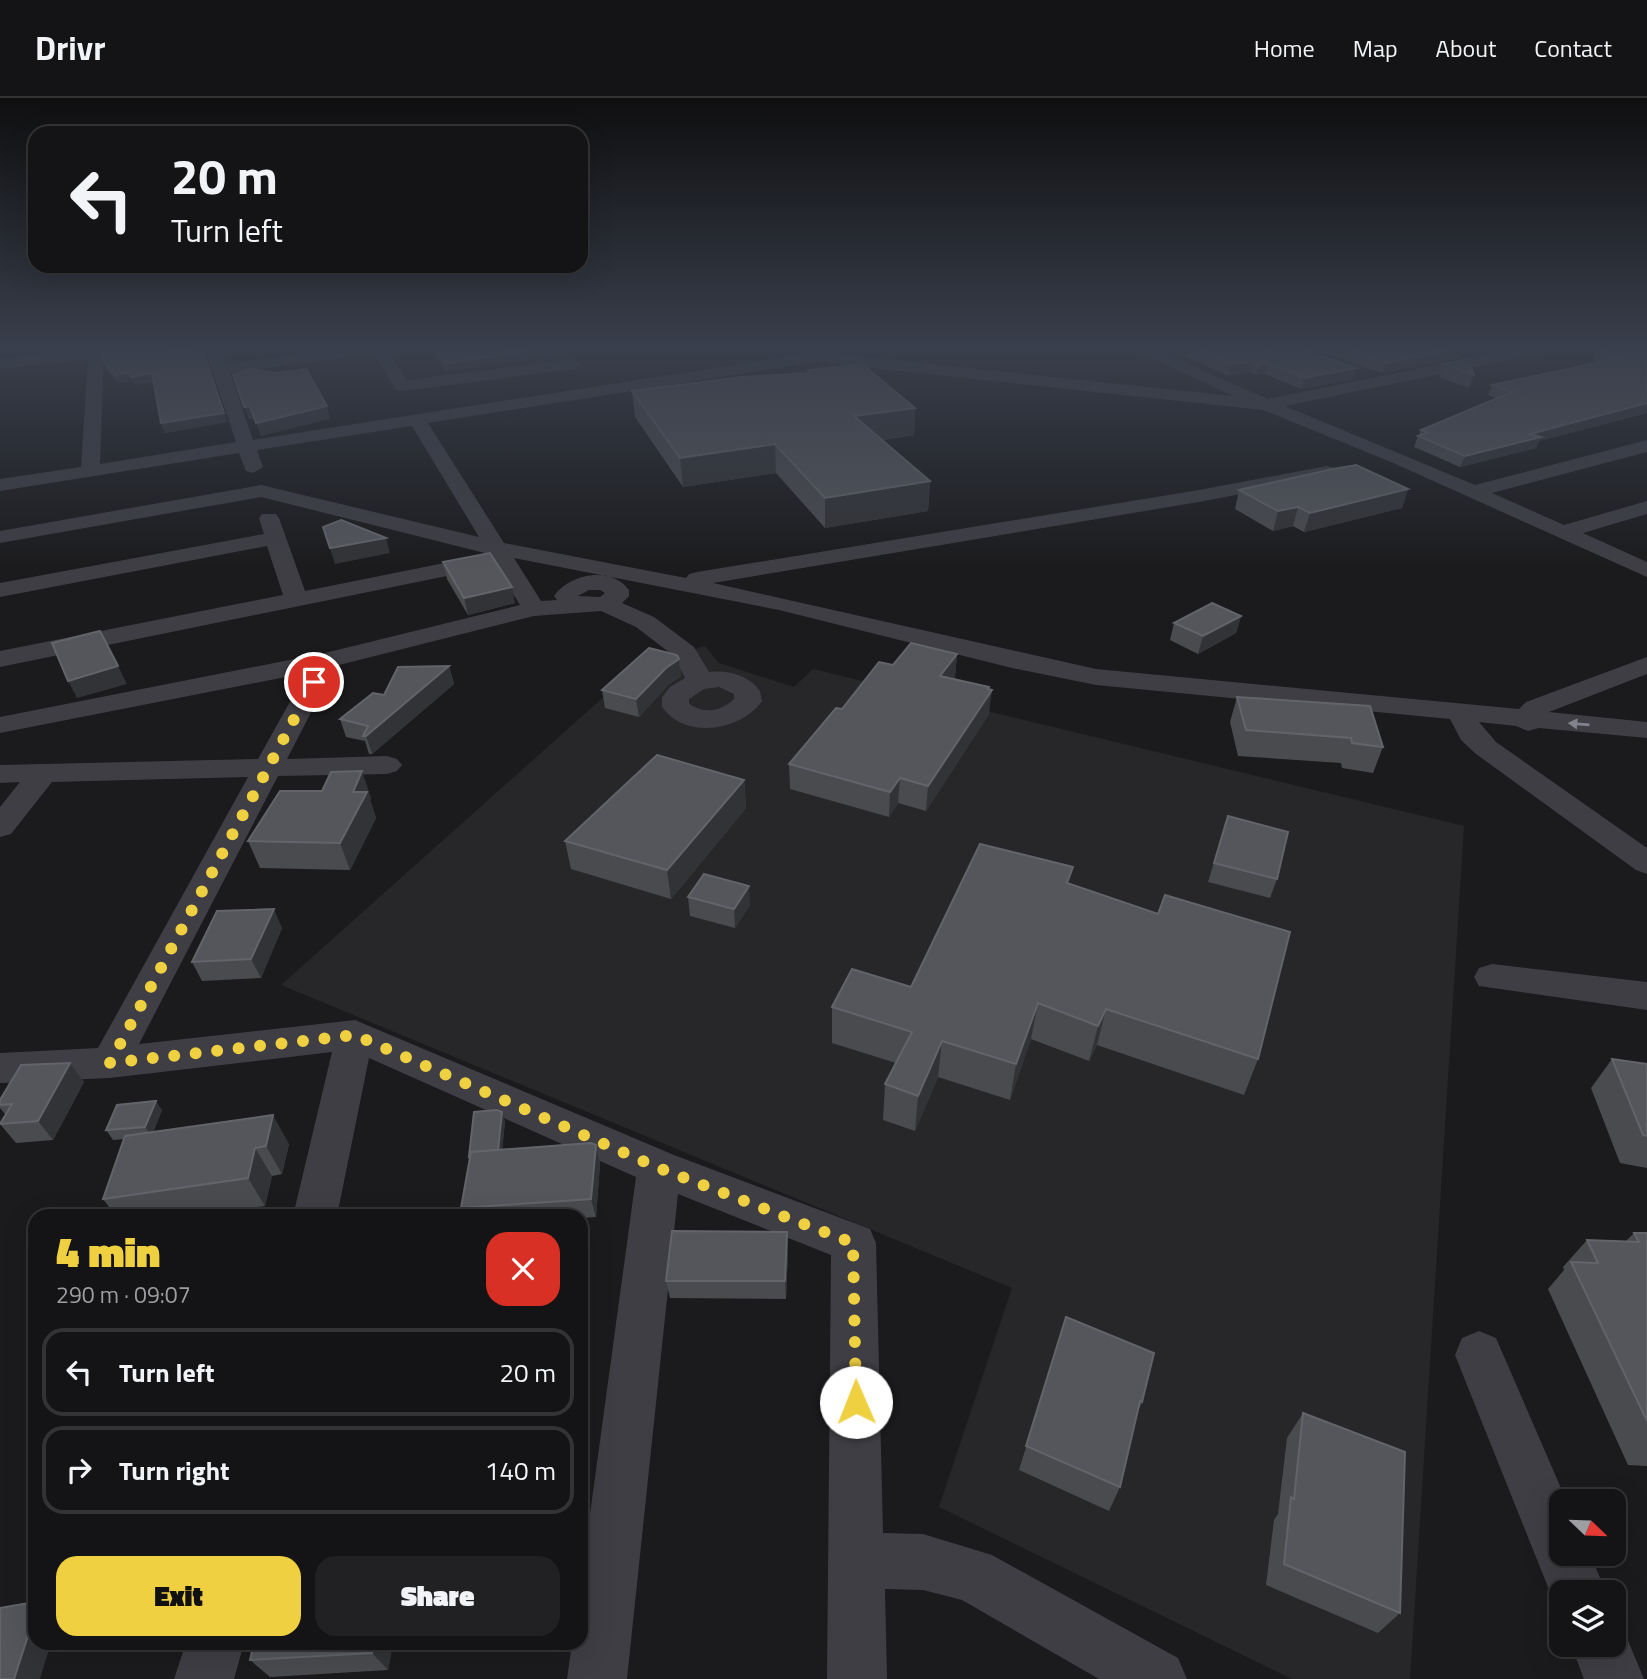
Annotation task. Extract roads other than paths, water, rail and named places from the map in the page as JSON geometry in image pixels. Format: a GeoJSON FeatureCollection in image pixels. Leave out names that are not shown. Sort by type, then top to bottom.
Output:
{"type":"FeatureCollection","features":[{"type":"Feature","properties":{"kind":"street"},"geometry":{"type":"LineString","coordinates":[[90,471],[92,422]]}},
{"type":"Feature","properties":{"kind":"street"},"geometry":{"type":"LineString","coordinates":[[238,422],[296,599]]}},
{"type":"Feature","properties":{"kind":"street"},"geometry":{"type":"LineString","coordinates":[[0,485],[392,422]]}},
{"type":"Feature","properties":{"kind":"street"},"geometry":{"type":"LineString","coordinates":[[418,422],[534,610]]}},
{"type":"Feature","properties":{"kind":"street"},"geometry":{"type":"LineString","coordinates":[[1308,422],[1398,458],[1647,570]]}},
{"type":"Feature","properties":{"kind":"street"},"geometry":{"type":"LineString","coordinates":[[1473,492],[1647,446]]}},
{"type":"Feature","properties":{"kind":"street"},"geometry":{"type":"LineString","coordinates":[[0,724],[325,661],[608,591],[1199,496],[1398,458]]}},
{"type":"Feature","properties":{"kind":"street"},"geometry":{"type":"LineString","coordinates":[[0,537],[261,491],[503,559],[570,600]]}},
{"type":"Feature","properties":{"kind":"street"},"geometry":{"type":"LineString","coordinates":[[1563,532],[1647,507]]}},
{"type":"Feature","properties":{"kind":"street"},"geometry":{"type":"LineString","coordinates":[[0,590],[276,538]]}},
{"type":"Feature","properties":{"kind":"street"},"geometry":{"type":"LineString","coordinates":[[0,659],[503,559],[561,559],[676,582],[768,618],[981,669],[1077,688],[1160,700],[1530,730],[1647,751]]}},
{"type":"Feature","properties":{"kind":"street"},"geometry":{"type":"LineString","coordinates":[[561,559],[608,591],[685,652],[700,681]]}},
{"type":"Feature","properties":{"kind":"street"},"geometry":{"type":"LineString","coordinates":[[110,1063],[325,661]]}},
{"type":"Feature","properties":{"kind":"street"},"geometry":{"type":"LineString","coordinates":[[1530,730],[1536,708],[1647,665]]}},
{"type":"Feature","properties":{"kind":"street"},"geometry":{"type":"LineString","coordinates":[[1466,724],[1499,758],[1647,863]]}},
{"type":"Feature","properties":{"kind":"street"},"geometry":{"type":"LineString","coordinates":[[1530,730],[1647,730]]}},
{"type":"Feature","properties":{"kind":"street"},"geometry":{"type":"LineString","coordinates":[[0,774],[387,765]]}},
{"type":"Feature","properties":{"kind":"street"},"geometry":{"type":"LineString","coordinates":[[0,827],[42,775]]}},
{"type":"Feature","properties":{"kind":"street"},"geometry":{"type":"LineString","coordinates":[[1492,977],[1647,996]]}},
{"type":"Feature","properties":{"kind":"street"},"geometry":{"type":"LineString","coordinates":[[317,1209],[355,1035]]}},
{"type":"Feature","properties":{"kind":"street"},"geometry":{"type":"LineString","coordinates":[[0,1068],[110,1063],[355,1035],[659,1168],[853,1243],[857,1679]]}},
{"type":"Feature","properties":{"kind":"street"},"geometry":{"type":"LineString","coordinates":[[597,1679],[659,1168]]}},
{"type":"Feature","properties":{"kind":"street"},"geometry":{"type":"LineString","coordinates":[[1479,1354],[1549,1522]]}},
{"type":"Feature","properties":{"kind":"street"},"geometry":{"type":"LineString","coordinates":[[858,1560],[923,1562],[972,1575],[1157,1679]]}},
{"type":"Feature","properties":{"kind":"street"},"geometry":{"type":"LineString","coordinates":[[204,1679],[213,1650]]}},
{"type":"Feature","properties":{"kind":"street"},"geometry":{"type":"LineString","coordinates":[[1605,1657],[1614,1679]]}}]}
